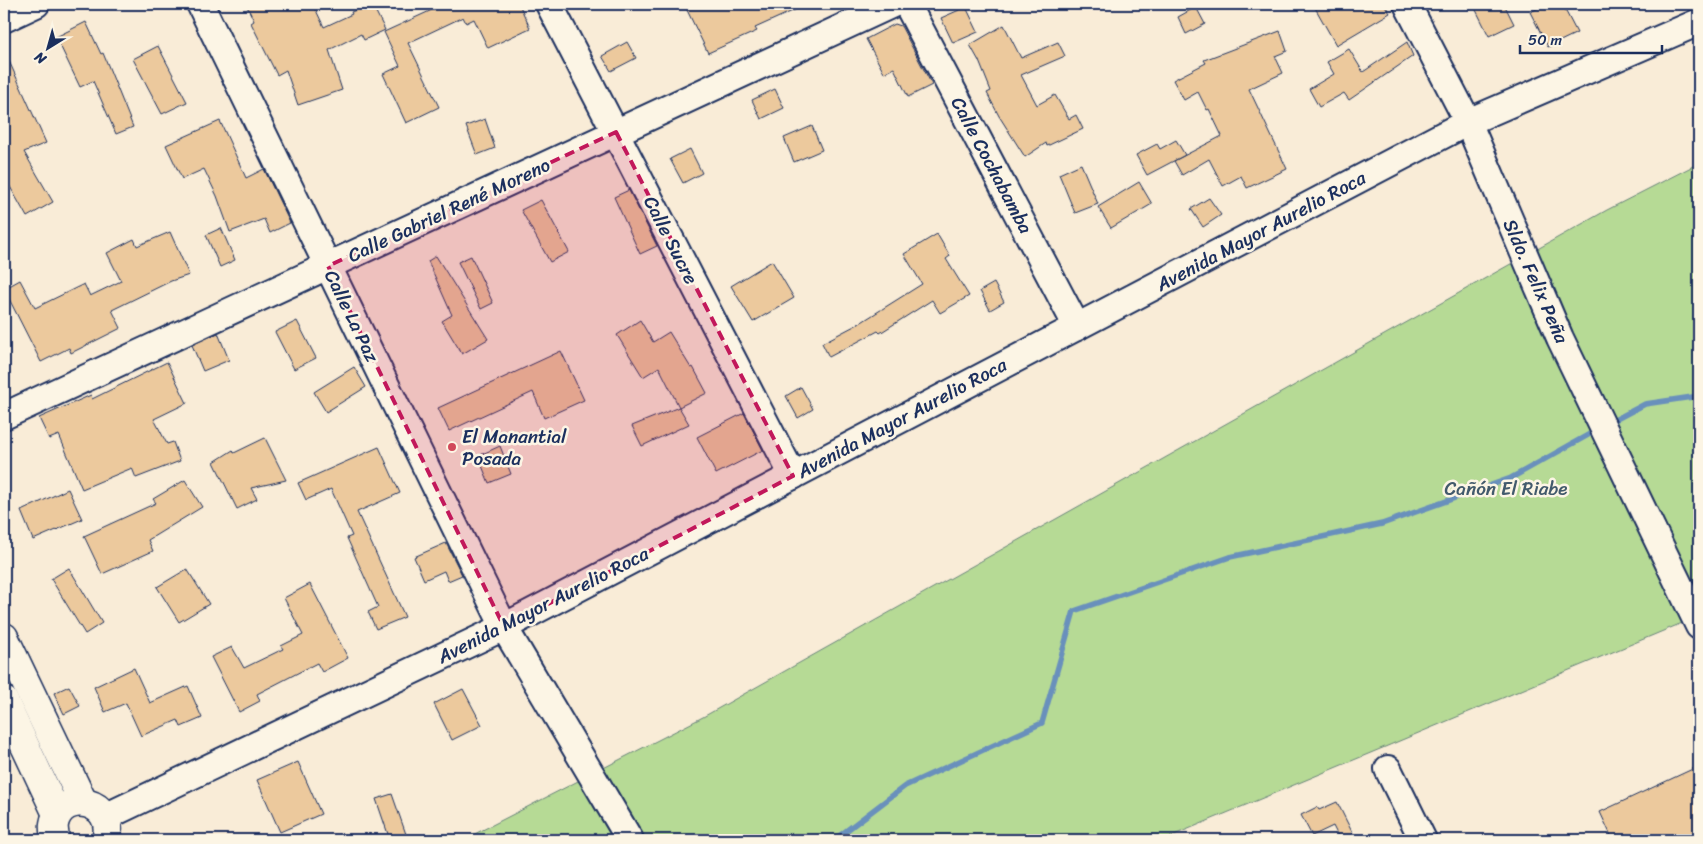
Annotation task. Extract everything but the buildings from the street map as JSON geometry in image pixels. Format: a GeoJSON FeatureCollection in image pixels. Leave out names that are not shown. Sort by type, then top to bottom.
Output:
{"type":"FeatureCollection","features":[{"type":"Feature","properties":{"kind":"main road"},"geometry":{"type":"LineString","coordinates":[[4,636],[83,802]]}},
{"type":"Feature","properties":{"kind":"main road"},"geometry":{"type":"LineString","coordinates":[[4,701],[56,827]]}},
{"type":"Feature","properties":{"kind":"main road"},"geometry":{"type":"LineString","coordinates":[[56,827],[70,804],[83,802],[97,807],[106,828]]}},
{"type":"Feature","properties":{"kind":"street"},"geometry":{"type":"LineString","coordinates":[[4,19],[36,4]]}},
{"type":"Feature","properties":{"kind":"street","name":"Calle La Paz"},"geometry":{"type":"LineString","coordinates":[[200,4],[504,628],[630,840]]}},
{"type":"Feature","properties":{"kind":"street","name":"Calle Sucre"},"geometry":{"type":"LineString","coordinates":[[549,4],[793,476]]}},
{"type":"Feature","properties":{"kind":"street","name":"Calle Gabriel René Moreno"},"geometry":{"type":"LineString","coordinates":[[4,416],[893,4]]}},
{"type":"Feature","properties":{"kind":"street","name":"Calle Cochabamba"},"geometry":{"type":"LineString","coordinates":[[907,4],[1077,327]]}},
{"type":"Feature","properties":{"kind":"street","name":"Sldo. Felix Peña"},"geometry":{"type":"LineString","coordinates":[[1407,4],[1468,122],[1560,338],[1699,626]]}},
{"type":"Feature","properties":{"kind":"street","name":"Avenida Mayor Aurelio Roca"},"geometry":{"type":"LineString","coordinates":[[106,828],[504,628],[1468,122],[1699,22]]}},
{"type":"Feature","properties":{"kind":"street"},"geometry":{"type":"LineString","coordinates":[[1388,769],[1423,840]]}},
{"type":"Feature","properties":{"kind":"highlighted area"},"geometry":{"type":"Polygon","coordinates":[[[616,132],[793,476],[504,627],[328,266],[616,132]]]}},
{"type":"Feature","properties":{"kind":"green space","name":"Cañón El Riabe"},"geometry":{"type":"Polygon","coordinates":[[[1699,163],[1699,616],[1162,840],[463,840],[703,717],[1607,210],[1699,163]]]}},
{"type":"Feature","properties":{"kind":"waterway"},"geometry":{"type":"LineString","coordinates":[[1609,423],[1645,404],[1699,396]]}},
{"type":"Feature","properties":{"kind":"waterway"},"geometry":{"type":"LineString","coordinates":[[834,840],[905,786],[1042,723],[1074,611],[1230,557],[1382,524],[1511,478],[1597,430]]}},
{"type":"Feature","properties":{"kind":"place","name":"El Manantial Posada"},"geometry":{"type":"Point","coordinates":[452,447]}}]}
